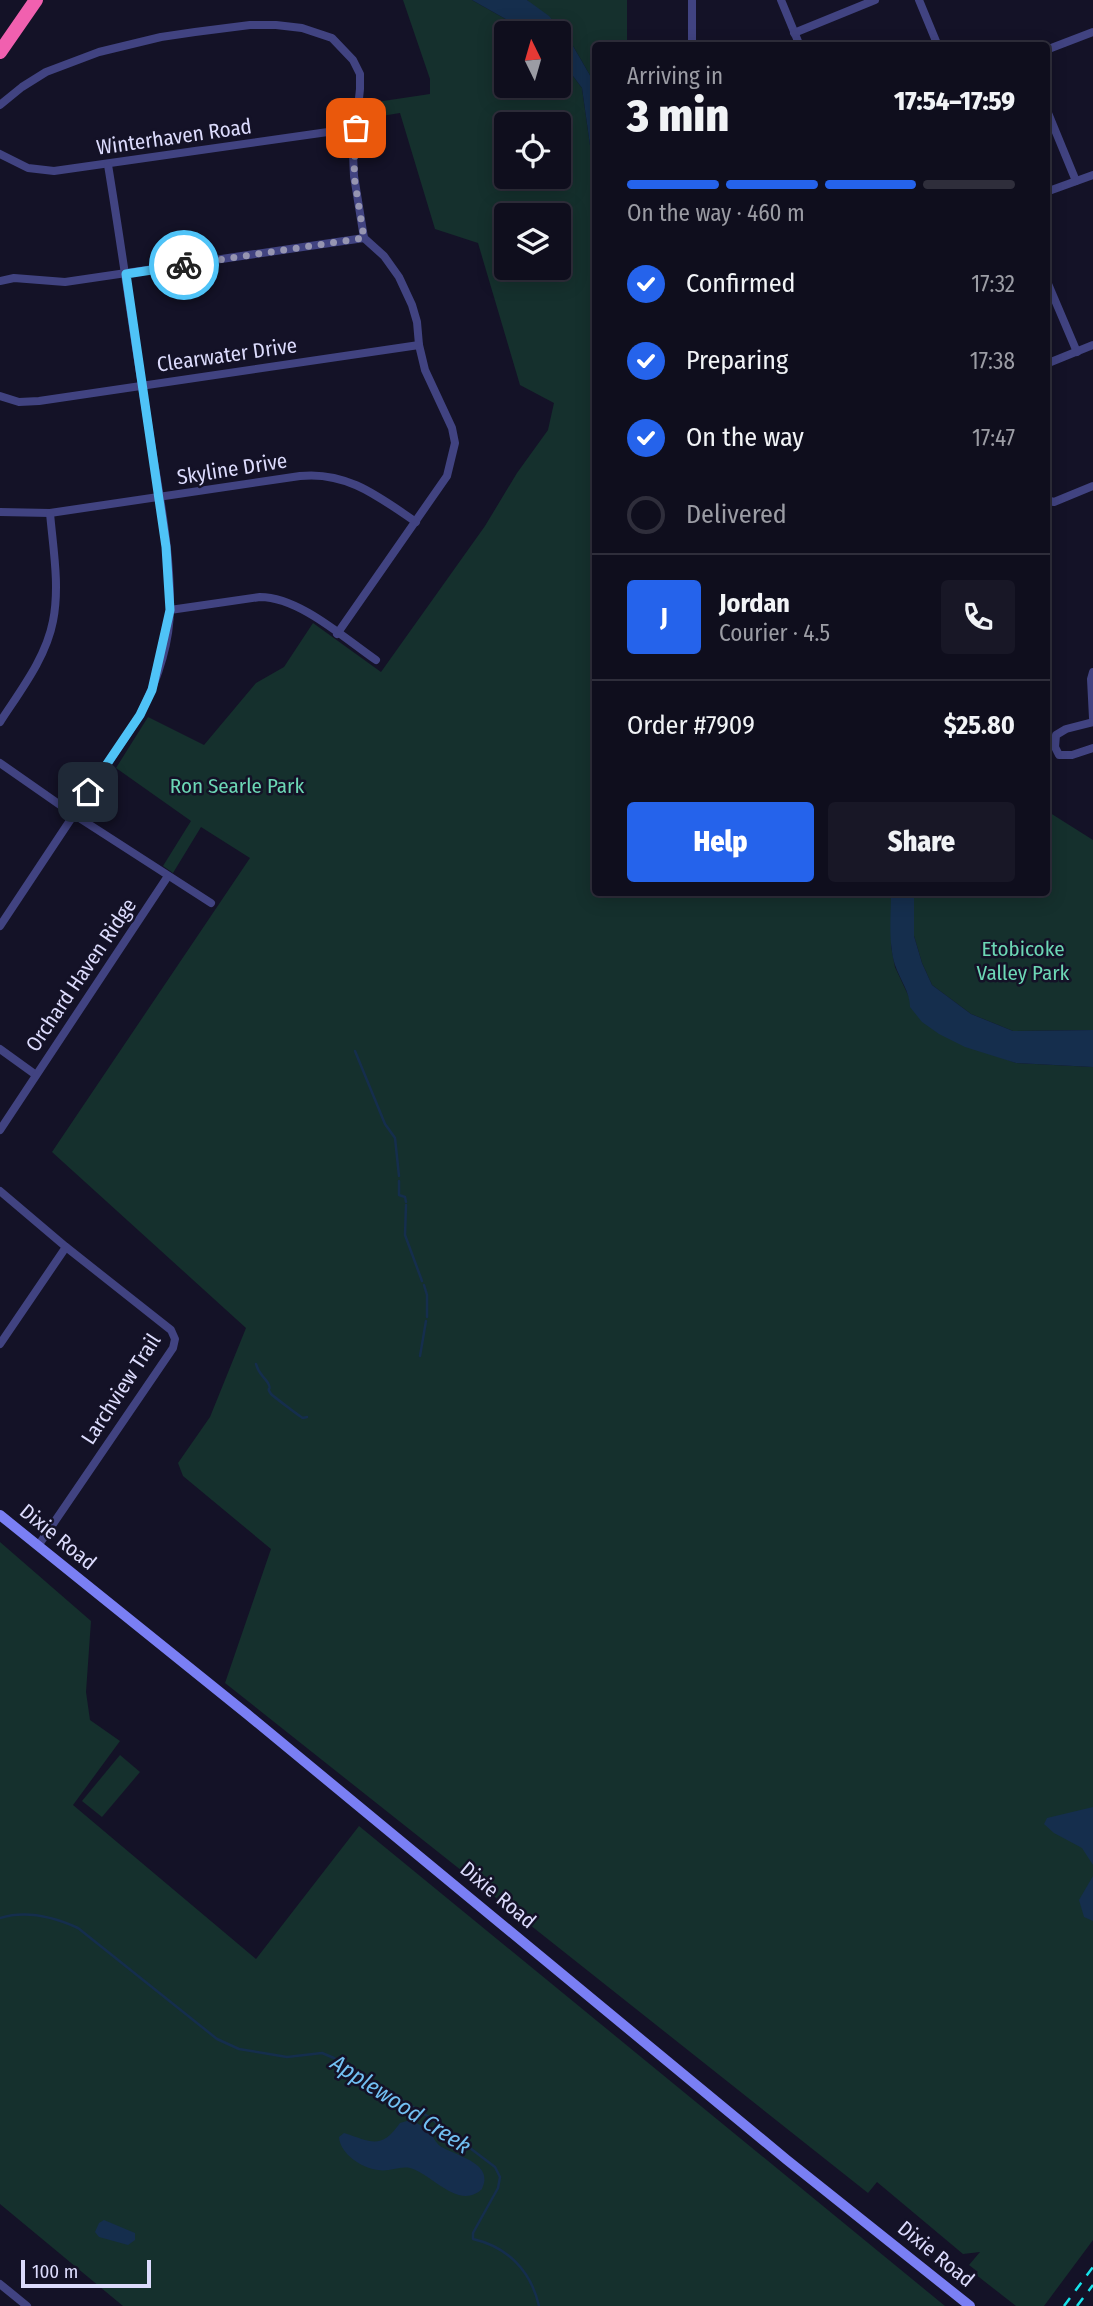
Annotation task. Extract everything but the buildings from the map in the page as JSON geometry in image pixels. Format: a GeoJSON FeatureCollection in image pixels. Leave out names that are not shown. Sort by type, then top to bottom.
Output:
{"type":"FeatureCollection","features":[{"type":"Feature","properties":{"kind":"highway"},"geometry":{"type":"LineString","coordinates":[[0,52],[36,0]]}},
{"type":"Feature","properties":{"kind":"main road","name":"Dixie Road"},"geometry":{"type":"LineString","coordinates":[[0,1515],[247,1714],[787,2160],[970,2306]]}},
{"type":"Feature","properties":{"kind":"street"},"geometry":{"type":"LineString","coordinates":[[692,0],[692,42]]}},
{"type":"Feature","properties":{"kind":"street"},"geometry":{"type":"LineString","coordinates":[[780,0],[798,42]]}},
{"type":"Feature","properties":{"kind":"street"},"geometry":{"type":"LineString","coordinates":[[794,33],[875,0]]}},
{"type":"Feature","properties":{"kind":"street"},"geometry":{"type":"LineString","coordinates":[[919,0],[936,42]]}},
{"type":"Feature","properties":{"kind":"street"},"geometry":{"type":"LineString","coordinates":[[0,105],[46,72],[100,51],[161,37],[250,25],[276,25],[318,32],[332,38],[345,49],[360,74],[354,176],[364,238],[384,256],[406,291],[418,322],[419,345],[425,370],[452,428],[455,443],[447,476],[337,634]]}},
{"type":"Feature","properties":{"kind":"street"},"geometry":{"type":"LineString","coordinates":[[1050,48],[1093,32]]}},
{"type":"Feature","properties":{"kind":"street"},"geometry":{"type":"LineString","coordinates":[[1050,118],[1076,181]]}},
{"type":"Feature","properties":{"kind":"street","name":"Winterhaven Road"},"geometry":{"type":"LineString","coordinates":[[0,154],[28,168],[54,171],[356,128]]}},
{"type":"Feature","properties":{"kind":"street"},"geometry":{"type":"LineString","coordinates":[[0,926],[146,702],[159,667],[170,610],[169,572],[159,498],[108,165]]}},
{"type":"Feature","properties":{"kind":"street"},"geometry":{"type":"LineString","coordinates":[[1050,191],[1093,175]]}},
{"type":"Feature","properties":{"kind":"street"},"geometry":{"type":"LineString","coordinates":[[0,281],[14,278],[65,282],[364,238]]}},
{"type":"Feature","properties":{"kind":"street"},"geometry":{"type":"LineString","coordinates":[[1050,288],[1077,352]]}},
{"type":"Feature","properties":{"kind":"street","name":"Clearwater Drive"},"geometry":{"type":"LineString","coordinates":[[0,396],[30,402],[419,345]]}},
{"type":"Feature","properties":{"kind":"street"},"geometry":{"type":"LineString","coordinates":[[1050,362],[1093,345]]}},
{"type":"Feature","properties":{"kind":"street","name":"Skyline Drive"},"geometry":{"type":"LineString","coordinates":[[0,512],[50,513],[300,476],[324,475],[357,483],[416,522]]}},
{"type":"Feature","properties":{"kind":"street"},"geometry":{"type":"LineString","coordinates":[[1050,501],[1054,502],[1093,486]]}},
{"type":"Feature","properties":{"kind":"street"},"geometry":{"type":"LineString","coordinates":[[0,722],[38,662],[53,622],[56,586],[50,513]]}},
{"type":"Feature","properties":{"kind":"street"},"geometry":{"type":"LineString","coordinates":[[170,610],[274,597],[299,607],[376,660]]}},
{"type":"Feature","properties":{"kind":"street"},"geometry":{"type":"LineString","coordinates":[[1093,672],[1093,720],[1056,735],[1055,747],[1059,755],[1093,748]]}},
{"type":"Feature","properties":{"kind":"street"},"geometry":{"type":"LineString","coordinates":[[0,763],[211,904]]}},
{"type":"Feature","properties":{"kind":"street","name":"Orchard Haven Ridge"},"geometry":{"type":"LineString","coordinates":[[0,1130],[168,876]]}},
{"type":"Feature","properties":{"kind":"street"},"geometry":{"type":"LineString","coordinates":[[0,1049],[36,1075]]}},
{"type":"Feature","properties":{"kind":"street","name":"Larchview Trail"},"geometry":{"type":"LineString","coordinates":[[0,1191],[66,1247],[171,1329],[175,1341],[38,1546]]}},
{"type":"Feature","properties":{"kind":"street"},"geometry":{"type":"LineString","coordinates":[[0,1344],[66,1247]]}},
{"type":"Feature","properties":{"kind":"street"},"geometry":{"type":"LineString","coordinates":[[0,2284],[27,2306]]}},
{"type":"Feature","properties":{"kind":"green space","name":"Ron Searle Park"},"geometry":{"type":"Polygon","coordinates":[[[403,0],[472,0],[509,21],[494,21],[494,98],[571,98],[571,73],[582,88],[592,160],[592,896],[891,896],[891,946],[895,967],[910,999],[992,1054],[1016,1063],[1093,1067],[1093,2240],[1044,2306],[1016,2306],[975,2274],[978,2272],[969,2265],[980,2252],[963,2254],[877,2182],[868,2193],[225,1683],[271,1549],[183,1476],[178,1463],[210,1417],[246,1328],[52,1152],[250,858],[201,827],[173,873],[163,866],[191,821],[116,768],[148,717],[204,745],[256,683],[284,667],[313,623],[381,672],[485,526],[517,473],[548,430],[554,403],[520,385],[478,243],[435,229],[400,113],[363,119],[363,104],[430,94],[430,79],[403,0]]]}},
{"type":"Feature","properties":{"kind":"green space"},"geometry":{"type":"Polygon","coordinates":[[[527,0],[627,0],[627,42],[592,42],[592,79],[571,44],[571,21],[548,21],[527,0]]]}},
{"type":"Feature","properties":{"kind":"green space","name":"Etobicoke Valley Park"},"geometry":{"type":"Polygon","coordinates":[[[1050,813],[1093,840],[1093,1030],[1013,1031],[971,1014],[932,985],[914,936],[914,896],[1050,896],[1050,813]]]}},
{"type":"Feature","properties":{"kind":"green space"},"geometry":{"type":"Polygon","coordinates":[[[0,1542],[91,1621],[86,1692],[90,1720],[120,1741],[73,1805],[256,1959],[359,1826],[945,2306],[123,2306],[0,2204],[0,1542]]]}},
{"type":"Feature","properties":{"kind":"green space"},"geometry":{"type":"Polygon","coordinates":[[[120,1755],[140,1772],[102,1817],[82,1801],[120,1755]]]}},
{"type":"Feature","properties":{"kind":"water"},"geometry":{"type":"Polygon","coordinates":[[[472,0],[527,0],[553,21],[509,21],[472,0]]]}},
{"type":"Feature","properties":{"kind":"water"},"geometry":{"type":"Polygon","coordinates":[[[571,44],[592,79],[592,160],[582,88],[571,73],[571,44]]]}},
{"type":"Feature","properties":{"kind":"water"},"geometry":{"type":"Polygon","coordinates":[[[891,896],[914,896],[914,936],[932,985],[971,1014],[1013,1031],[1093,1030],[1093,1067],[1016,1063],[965,1047],[939,1034],[922,1022],[910,1007],[893,956],[891,896]]]}},
{"type":"Feature","properties":{"kind":"water"},"geometry":{"type":"Polygon","coordinates":[[[1093,1807],[1093,1865],[1082,1848],[1054,1833],[1044,1824],[1047,1818],[1093,1807]]]}},
{"type":"Feature","properties":{"kind":"water"},"geometry":{"type":"Polygon","coordinates":[[[1093,1876],[1093,1921],[1084,1917],[1079,1900],[1093,1876]]]}},
{"type":"Feature","properties":{"kind":"water"},"geometry":{"type":"Polygon","coordinates":[[[410,2120],[425,2128],[440,2146],[479,2167],[485,2180],[482,2189],[473,2195],[464,2196],[455,2194],[410,2168],[372,2169],[353,2159],[340,2143],[339,2137],[344,2133],[375,2142],[387,2137],[400,2123],[410,2120]]]}},
{"type":"Feature","properties":{"kind":"water"},"geometry":{"type":"Polygon","coordinates":[[[104,2220],[135,2233],[135,2240],[128,2245],[99,2237],[95,2232],[99,2223],[104,2220]]]}},
{"type":"Feature","properties":{"kind":"waterway"},"geometry":{"type":"LineString","coordinates":[[355,1051],[385,1124],[395,1138],[399,1176]]}},
{"type":"Feature","properties":{"kind":"waterway"},"geometry":{"type":"LineString","coordinates":[[399,1181],[399,1195],[405,1197],[406,1202]]}},
{"type":"Feature","properties":{"kind":"waterway"},"geometry":{"type":"LineString","coordinates":[[406,1205],[405,1235],[422,1281]]}},
{"type":"Feature","properties":{"kind":"waterway"},"geometry":{"type":"LineString","coordinates":[[424,1285],[427,1317]]}},
{"type":"Feature","properties":{"kind":"waterway"},"geometry":{"type":"LineString","coordinates":[[420,1356],[426,1321]]}},
{"type":"Feature","properties":{"kind":"waterway"},"geometry":{"type":"LineString","coordinates":[[256,1364],[268,1383],[271,1394],[303,1418],[307,1417]]}},
{"type":"Feature","properties":{"kind":"waterway","name":"Applewood Creek"},"geometry":{"type":"LineString","coordinates":[[0,1918],[40,1916],[78,1928],[217,2039],[239,2049],[287,2057],[322,2053],[429,2117],[495,2167],[500,2177],[498,2188],[473,2233],[473,2239],[497,2248],[516,2262],[530,2282],[539,2306]]}},
{"type":"Feature","properties":{"kind":"railway"},"geometry":{"type":"LineString","coordinates":[[1064,2306],[1093,2267]]}},
{"type":"Feature","properties":{"kind":"railway"},"geometry":{"type":"LineString","coordinates":[[1077,2306],[1093,2285]]}},
{"type":"Feature","properties":{"kind":"way so far"},"geometry":{"type":"LineString","coordinates":[[184,265],[364,238],[354,176],[356,128]]}},
{"type":"Feature","properties":{"kind":"route"},"geometry":{"type":"LineString","coordinates":[[88,792],[140,715],[152,690],[170,610],[166,547],[126,274],[184,265]]}}]}
